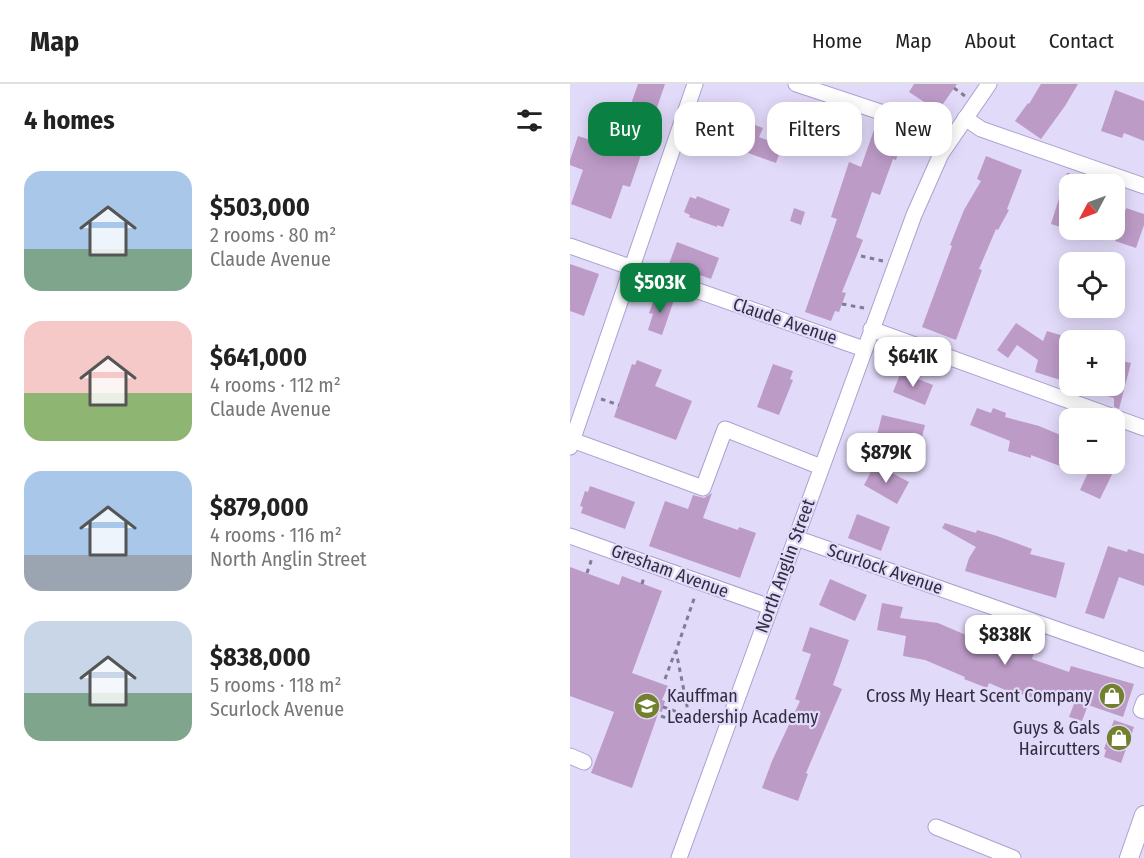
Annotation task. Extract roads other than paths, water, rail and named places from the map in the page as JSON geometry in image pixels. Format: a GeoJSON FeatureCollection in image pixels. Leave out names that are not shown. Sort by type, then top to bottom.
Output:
{"type":"FeatureCollection","features":[{"type":"Feature","properties":{"kind":"main road"},"geometry":{"type":"LineString","coordinates":[[1129,858],[1144,816]]}},
{"type":"Feature","properties":{"kind":"street"},"geometry":{"type":"LineString","coordinates":[[695,84],[571,443],[703,488],[725,429],[821,466]]}},
{"type":"Feature","properties":{"kind":"street"},"geometry":{"type":"LineString","coordinates":[[796,84],[953,136]]}},
{"type":"Feature","properties":{"kind":"street","name":"North Anglin Street"},"geometry":{"type":"LineString","coordinates":[[679,858],[924,188],[938,159],[989,84]]}},
{"type":"Feature","properties":{"kind":"street"},"geometry":{"type":"LineString","coordinates":[[965,118],[981,129],[1144,186]]}},
{"type":"Feature","properties":{"kind":"street","name":"Claude Avenue"},"geometry":{"type":"LineString","coordinates":[[570,246],[864,349]]}},
{"type":"Feature","properties":{"kind":"street"},"geometry":{"type":"LineString","coordinates":[[871,329],[1144,428]]}},
{"type":"Feature","properties":{"kind":"street","name":"Gresham Avenue"},"geometry":{"type":"LineString","coordinates":[[570,536],[770,607]]}},
{"type":"Feature","properties":{"kind":"street","name":"Scurlock Avenue"},"geometry":{"type":"LineString","coordinates":[[796,538],[1144,660]]}},
{"type":"Feature","properties":{"kind":"street"},"geometry":{"type":"LineString","coordinates":[[1144,702],[1141,710],[1144,711]]}},
{"type":"Feature","properties":{"kind":"street"},"geometry":{"type":"LineString","coordinates":[[936,827],[1013,858]]}},
{"type":"Feature","properties":{"kind":"place","name":"Cross My Heart Scent Company"},"geometry":{"type":"Point","coordinates":[1112,696]}},
{"type":"Feature","properties":{"kind":"place","name":"Kauffman Leadership Academy"},"geometry":{"type":"Point","coordinates":[647,706]}},
{"type":"Feature","properties":{"kind":"place","name":"Guys & Gals Haircutters"},"geometry":{"type":"Point","coordinates":[1119,738]}}]}
